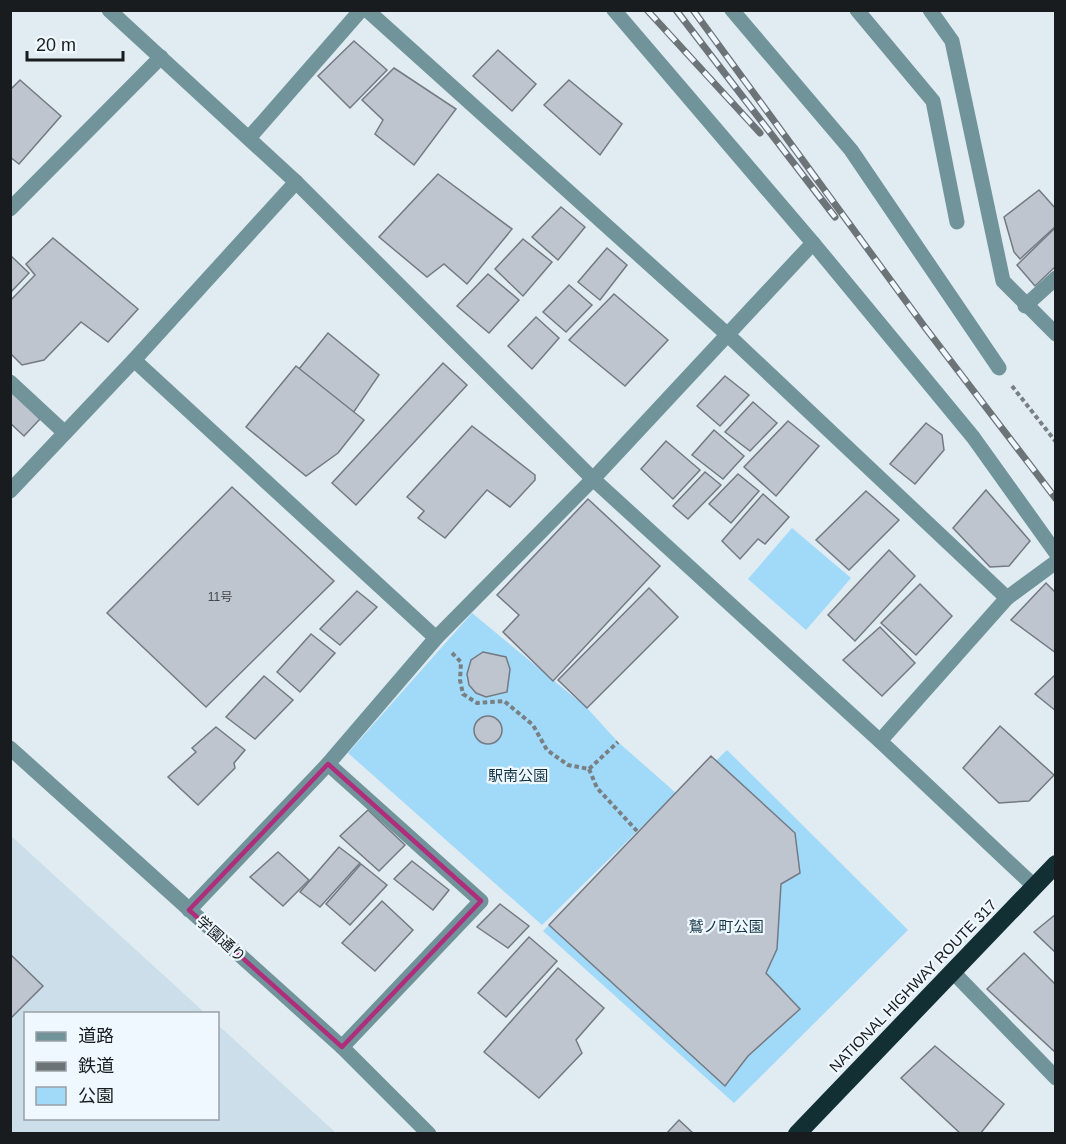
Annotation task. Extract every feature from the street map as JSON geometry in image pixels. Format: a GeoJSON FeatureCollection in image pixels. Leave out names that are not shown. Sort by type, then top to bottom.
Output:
{"type":"FeatureCollection","features":[{"type":"Feature","properties":{"kind":"highway","name":"NATIONAL HIGHWAY ROUTE 317"},"geometry":{"type":"LineString","coordinates":[[797,1134],[1056,864]]}},
{"type":"Feature","properties":{"kind":"street"},"geometry":{"type":"LineString","coordinates":[[109,10],[296,182],[593,479],[880,741],[1034,886]]}},
{"type":"Feature","properties":{"kind":"street"},"geometry":{"type":"LineString","coordinates":[[249,138],[360,10]]}},
{"type":"Feature","properties":{"kind":"street"},"geometry":{"type":"LineString","coordinates":[[367,10],[729,336],[1007,598]]}},
{"type":"Feature","properties":{"kind":"street"},"geometry":{"type":"LineString","coordinates":[[615,10],[813,243],[973,438],[1056,553]]}},
{"type":"Feature","properties":{"kind":"street"},"geometry":{"type":"LineString","coordinates":[[732,10],[851,150],[999,368]]}},
{"type":"Feature","properties":{"kind":"street"},"geometry":{"type":"LineString","coordinates":[[857,10],[933,101],[957,222]]}},
{"type":"Feature","properties":{"kind":"street"},"geometry":{"type":"LineString","coordinates":[[930,10],[952,41],[1003,281],[1025,306],[1056,334]]}},
{"type":"Feature","properties":{"kind":"street"},"geometry":{"type":"LineString","coordinates":[[10,209],[161,57]]}},
{"type":"Feature","properties":{"kind":"street"},"geometry":{"type":"LineString","coordinates":[[10,491],[135,360],[296,182]]}},
{"type":"Feature","properties":{"kind":"street"},"geometry":{"type":"LineString","coordinates":[[189,910],[328,764],[436,638],[593,479],[729,336],[813,243]]}},
{"type":"Feature","properties":{"kind":"street"},"geometry":{"type":"LineString","coordinates":[[1025,306],[1056,278]]}},
{"type":"Feature","properties":{"kind":"street"},"geometry":{"type":"LineString","coordinates":[[135,360],[436,638]]}},
{"type":"Feature","properties":{"kind":"street"},"geometry":{"type":"LineString","coordinates":[[10,382],[64,433]]}},
{"type":"Feature","properties":{"kind":"street"},"geometry":{"type":"LineString","coordinates":[[880,741],[1007,598],[1056,562]]}},
{"type":"Feature","properties":{"kind":"street","name":"学園通り"},"geometry":{"type":"LineString","coordinates":[[10,748],[342,1047],[429,1134]]}},
{"type":"Feature","properties":{"kind":"street"},"geometry":{"type":"LineString","coordinates":[[328,764],[481,901],[342,1047]]}},
{"type":"Feature","properties":{"kind":"street"},"geometry":{"type":"LineString","coordinates":[[952,971],[1056,1078]]}},
{"type":"Feature","properties":{"kind":"path"},"geometry":{"type":"LineString","coordinates":[[999,368],[1056,442]]}},
{"type":"Feature","properties":{"kind":"path"},"geometry":{"type":"LineString","coordinates":[[436,638],[462,662],[460,680],[463,694],[477,703],[504,701],[533,725],[547,750],[568,765],[589,769]]}},
{"type":"Feature","properties":{"kind":"path"},"geometry":{"type":"LineString","coordinates":[[589,769],[618,742]]}},
{"type":"Feature","properties":{"kind":"path"},"geometry":{"type":"LineString","coordinates":[[589,769],[597,788],[637,831]]}},
{"type":"Feature","properties":{"kind":"highlighted area"},"geometry":{"type":"Polygon","coordinates":[[[328,764],[481,901],[342,1047],[189,910],[328,764]]]}},
{"type":"Feature","properties":{"kind":"shaded area"},"geometry":{"type":"Polygon","coordinates":[[[10,835],[204,1012],[24,1012],[24,1120],[219,1120],[219,1026],[336,1133],[11,1133],[10,835]]]}},
{"type":"Feature","properties":{"kind":"green space"},"geometry":{"type":"Polygon","coordinates":[[[792,528],[851,578],[806,630],[748,579],[792,528]]]}},
{"type":"Feature","properties":{"kind":"green space","name":"駅南公園"},"geometry":{"type":"Polygon","coordinates":[[[472,613],[587,708],[618,742],[676,793],[542,925],[348,753],[472,613]]]}},
{"type":"Feature","properties":{"kind":"green space","name":"鷲ノ町公園"},"geometry":{"type":"Polygon","coordinates":[[[727,750],[908,930],[734,1103],[543,931],[727,750]]]}},
{"type":"Feature","properties":{"kind":"building"},"geometry":{"type":"Polygon","coordinates":[[[354,41],[387,70],[350,108],[318,76],[354,41]]]}},
{"type":"Feature","properties":{"kind":"building"},"geometry":{"type":"Polygon","coordinates":[[[498,50],[536,84],[512,111],[473,76],[498,50]]]}},
{"type":"Feature","properties":{"kind":"building"},"geometry":{"type":"Polygon","coordinates":[[[394,68],[456,109],[414,165],[375,134],[383,120],[362,100],[394,68]]]}},
{"type":"Feature","properties":{"kind":"building"},"geometry":{"type":"Polygon","coordinates":[[[20,80],[61,116],[19,164],[10,157],[10,90],[20,80]]]}},
{"type":"Feature","properties":{"kind":"building"},"geometry":{"type":"Polygon","coordinates":[[[569,80],[622,124],[600,155],[544,105],[569,80]]]}},
{"type":"Feature","properties":{"kind":"building"},"geometry":{"type":"Polygon","coordinates":[[[438,174],[512,229],[467,284],[444,264],[427,277],[379,237],[438,174]]]}},
{"type":"Feature","properties":{"kind":"building"},"geometry":{"type":"Polygon","coordinates":[[[1039,190],[1056,209],[1056,226],[1020,259],[1014,252],[1004,217],[1039,190]]]}},
{"type":"Feature","properties":{"kind":"building"},"geometry":{"type":"Polygon","coordinates":[[[561,207],[585,227],[558,260],[532,237],[561,207]]]}},
{"type":"Feature","properties":{"kind":"building"},"geometry":{"type":"Polygon","coordinates":[[[1056,227],[1056,266],[1035,286],[1017,265],[1056,227]]]}},
{"type":"Feature","properties":{"kind":"building"},"geometry":{"type":"Polygon","coordinates":[[[53,238],[138,309],[108,342],[81,322],[44,360],[22,365],[10,353],[10,301],[35,275],[26,264],[53,238]]]}},
{"type":"Feature","properties":{"kind":"building"},"geometry":{"type":"Polygon","coordinates":[[[523,239],[552,262],[523,296],[495,269],[523,239]]]}},
{"type":"Feature","properties":{"kind":"building"},"geometry":{"type":"Polygon","coordinates":[[[607,248],[627,265],[600,300],[578,282],[607,248]]]}},
{"type":"Feature","properties":{"kind":"building"},"geometry":{"type":"Polygon","coordinates":[[[10,255],[29,273],[10,293],[10,255]]]}},
{"type":"Feature","properties":{"kind":"building"},"geometry":{"type":"Polygon","coordinates":[[[488,274],[519,300],[489,333],[457,306],[488,274]]]}},
{"type":"Feature","properties":{"kind":"building"},"geometry":{"type":"Polygon","coordinates":[[[569,285],[592,305],[566,332],[543,312],[569,285]]]}},
{"type":"Feature","properties":{"kind":"building"},"geometry":{"type":"Polygon","coordinates":[[[614,294],[668,340],[625,386],[569,340],[614,294]]]}},
{"type":"Feature","properties":{"kind":"building"},"geometry":{"type":"Polygon","coordinates":[[[536,317],[559,338],[532,369],[508,346],[536,317]]]}},
{"type":"Feature","properties":{"kind":"building"},"geometry":{"type":"Polygon","coordinates":[[[328,333],[379,375],[353,413],[299,369],[328,333]]]}},
{"type":"Feature","properties":{"kind":"building"},"geometry":{"type":"Polygon","coordinates":[[[443,363],[467,385],[356,505],[332,483],[443,363]]]}},
{"type":"Feature","properties":{"kind":"building"},"geometry":{"type":"Polygon","coordinates":[[[296,366],[364,420],[338,453],[306,476],[246,427],[296,366]]]}},
{"type":"Feature","properties":{"kind":"building"},"geometry":{"type":"Polygon","coordinates":[[[725,376],[749,395],[720,426],[697,406],[725,376]]]}},
{"type":"Feature","properties":{"kind":"building"},"geometry":{"type":"Polygon","coordinates":[[[10,390],[40,419],[24,436],[10,423],[10,390]]]}},
{"type":"Feature","properties":{"kind":"building"},"geometry":{"type":"Polygon","coordinates":[[[753,402],[777,423],[750,451],[725,432],[753,402]]]}},
{"type":"Feature","properties":{"kind":"building"},"geometry":{"type":"Polygon","coordinates":[[[788,421],[819,446],[776,496],[744,467],[788,421]]]}},
{"type":"Feature","properties":{"kind":"building"},"geometry":{"type":"Polygon","coordinates":[[[926,423],[942,435],[944,450],[915,484],[890,464],[926,423]]]}},
{"type":"Feature","properties":{"kind":"building"},"geometry":{"type":"Polygon","coordinates":[[[472,426],[535,475],[535,480],[510,507],[487,490],[445,538],[418,518],[424,511],[407,497],[472,426]]]}},
{"type":"Feature","properties":{"kind":"building"},"geometry":{"type":"Polygon","coordinates":[[[714,430],[744,456],[723,479],[692,455],[714,430]]]}},
{"type":"Feature","properties":{"kind":"building"},"geometry":{"type":"Polygon","coordinates":[[[666,441],[700,470],[673,499],[641,469],[666,441]]]}},
{"type":"Feature","properties":{"kind":"building"},"geometry":{"type":"Polygon","coordinates":[[[705,472],[721,485],[688,519],[673,506],[705,472]]]}},
{"type":"Feature","properties":{"kind":"building"},"geometry":{"type":"Polygon","coordinates":[[[738,474],[759,491],[731,523],[709,504],[738,474]]]}},
{"type":"Feature","properties":{"kind":"building"},"geometry":{"type":"Polygon","coordinates":[[[232,487],[334,581],[206,707],[107,613],[232,487]]]}},
{"type":"Feature","properties":{"kind":"building"},"geometry":{"type":"Polygon","coordinates":[[[986,490],[1030,541],[1009,566],[990,567],[953,528],[986,490]]]}},
{"type":"Feature","properties":{"kind":"building"},"geometry":{"type":"Polygon","coordinates":[[[866,491],[899,520],[849,570],[816,540],[866,491]]]}},
{"type":"Feature","properties":{"kind":"building"},"geometry":{"type":"Polygon","coordinates":[[[763,494],[789,517],[765,544],[758,539],[740,559],[722,541],[763,494]]]}},
{"type":"Feature","properties":{"kind":"building"},"geometry":{"type":"Polygon","coordinates":[[[588,499],[660,566],[553,681],[503,632],[519,615],[497,595],[588,499]]]}},
{"type":"Feature","properties":{"kind":"building"},"geometry":{"type":"Polygon","coordinates":[[[889,550],[915,576],[855,641],[828,615],[889,550]]]}},
{"type":"Feature","properties":{"kind":"building"},"geometry":{"type":"Polygon","coordinates":[[[1046,583],[1056,593],[1056,653],[1011,620],[1046,583]]]}},
{"type":"Feature","properties":{"kind":"building"},"geometry":{"type":"Polygon","coordinates":[[[920,584],[952,616],[916,655],[881,623],[920,584]]]}},
{"type":"Feature","properties":{"kind":"building"},"geometry":{"type":"Polygon","coordinates":[[[649,588],[678,617],[587,708],[558,680],[649,588]]]}},
{"type":"Feature","properties":{"kind":"building"},"geometry":{"type":"Polygon","coordinates":[[[357,591],[377,607],[340,645],[320,629],[357,591]]]}},
{"type":"Feature","properties":{"kind":"building"},"geometry":{"type":"Polygon","coordinates":[[[880,627],[915,663],[882,696],[843,660],[880,627]]]}},
{"type":"Feature","properties":{"kind":"building"},"geometry":{"type":"Polygon","coordinates":[[[311,634],[335,653],[300,692],[277,672],[311,634]]]}},
{"type":"Feature","properties":{"kind":"building"},"geometry":{"type":"Polygon","coordinates":[[[483,652],[506,657],[510,669],[507,692],[486,697],[476,693],[469,685],[467,674],[471,660],[483,652]]]}},
{"type":"Feature","properties":{"kind":"building"},"geometry":{"type":"Polygon","coordinates":[[[1056,674],[1056,711],[1035,694],[1056,674]]]}},
{"type":"Feature","properties":{"kind":"building"},"geometry":{"type":"Polygon","coordinates":[[[264,676],[293,700],[255,739],[226,717],[264,676]]]}},
{"type":"Feature","properties":{"kind":"building"},"geometry":{"type":"Polygon","coordinates":[[[488,716],[498,720],[502,730],[498,740],[488,744],[478,740],[474,730],[478,720],[488,716]]]}},
{"type":"Feature","properties":{"kind":"building"},"geometry":{"type":"Polygon","coordinates":[[[1000,726],[1054,775],[1029,801],[999,803],[963,768],[1000,726]]]}},
{"type":"Feature","properties":{"kind":"building"},"geometry":{"type":"Polygon","coordinates":[[[216,727],[245,750],[234,763],[235,768],[198,805],[168,777],[196,752],[192,748],[216,727]]]}},
{"type":"Feature","properties":{"kind":"building","name":"鷲ノ町公園"},"geometry":{"type":"Polygon","coordinates":[[[711,756],[795,833],[800,873],[781,884],[777,949],[766,973],[800,1009],[748,1056],[725,1086],[549,925],[711,756]]]}},
{"type":"Feature","properties":{"kind":"building"},"geometry":{"type":"Polygon","coordinates":[[[368,810],[405,845],[379,871],[340,836],[368,810]]]}},
{"type":"Feature","properties":{"kind":"building"},"geometry":{"type":"Polygon","coordinates":[[[339,847],[360,863],[320,907],[300,892],[339,847]]]}},
{"type":"Feature","properties":{"kind":"building"},"geometry":{"type":"Polygon","coordinates":[[[278,852],[309,880],[283,906],[250,877],[278,852]]]}},
{"type":"Feature","properties":{"kind":"building"},"geometry":{"type":"Polygon","coordinates":[[[412,861],[449,890],[433,910],[394,879],[412,861]]]}},
{"type":"Feature","properties":{"kind":"building"},"geometry":{"type":"Polygon","coordinates":[[[361,864],[387,885],[350,925],[326,904],[361,864]]]}},
{"type":"Feature","properties":{"kind":"building"},"geometry":{"type":"Polygon","coordinates":[[[382,901],[413,930],[375,971],[342,943],[382,901]]]}},
{"type":"Feature","properties":{"kind":"building"},"geometry":{"type":"Polygon","coordinates":[[[500,904],[529,926],[508,948],[477,927],[500,904]]]}},
{"type":"Feature","properties":{"kind":"building"},"geometry":{"type":"Polygon","coordinates":[[[1056,914],[1056,953],[1034,932],[1056,914]]]}},
{"type":"Feature","properties":{"kind":"building"},"geometry":{"type":"Polygon","coordinates":[[[529,937],[557,961],[506,1017],[478,993],[529,937]]]}},
{"type":"Feature","properties":{"kind":"building"},"geometry":{"type":"Polygon","coordinates":[[[1024,953],[1056,985],[1056,1053],[987,989],[1024,953]]]}},
{"type":"Feature","properties":{"kind":"building"},"geometry":{"type":"Polygon","coordinates":[[[10,954],[43,986],[10,1019],[10,954]]]}},
{"type":"Feature","properties":{"kind":"building"},"geometry":{"type":"Polygon","coordinates":[[[558,968],[604,1008],[576,1040],[582,1053],[539,1098],[484,1052],[558,968]]]}},
{"type":"Feature","properties":{"kind":"building"},"geometry":{"type":"Polygon","coordinates":[[[935,1046],[1004,1104],[980,1134],[961,1134],[901,1078],[935,1046]]]}},
{"type":"Feature","properties":{"kind":"building"},"geometry":{"type":"Polygon","coordinates":[[[679,1120],[694,1134],[666,1134],[679,1120]]]}},
{"type":"Feature","properties":{"kind":"railway"},"geometry":{"type":"LineString","coordinates":[[647,10],[760,133]]}},
{"type":"Feature","properties":{"kind":"railway"},"geometry":{"type":"LineString","coordinates":[[676,10],[835,217]]}},
{"type":"Feature","properties":{"kind":"railway"},"geometry":{"type":"LineString","coordinates":[[693,10],[924,326],[1056,499]]}}]}
